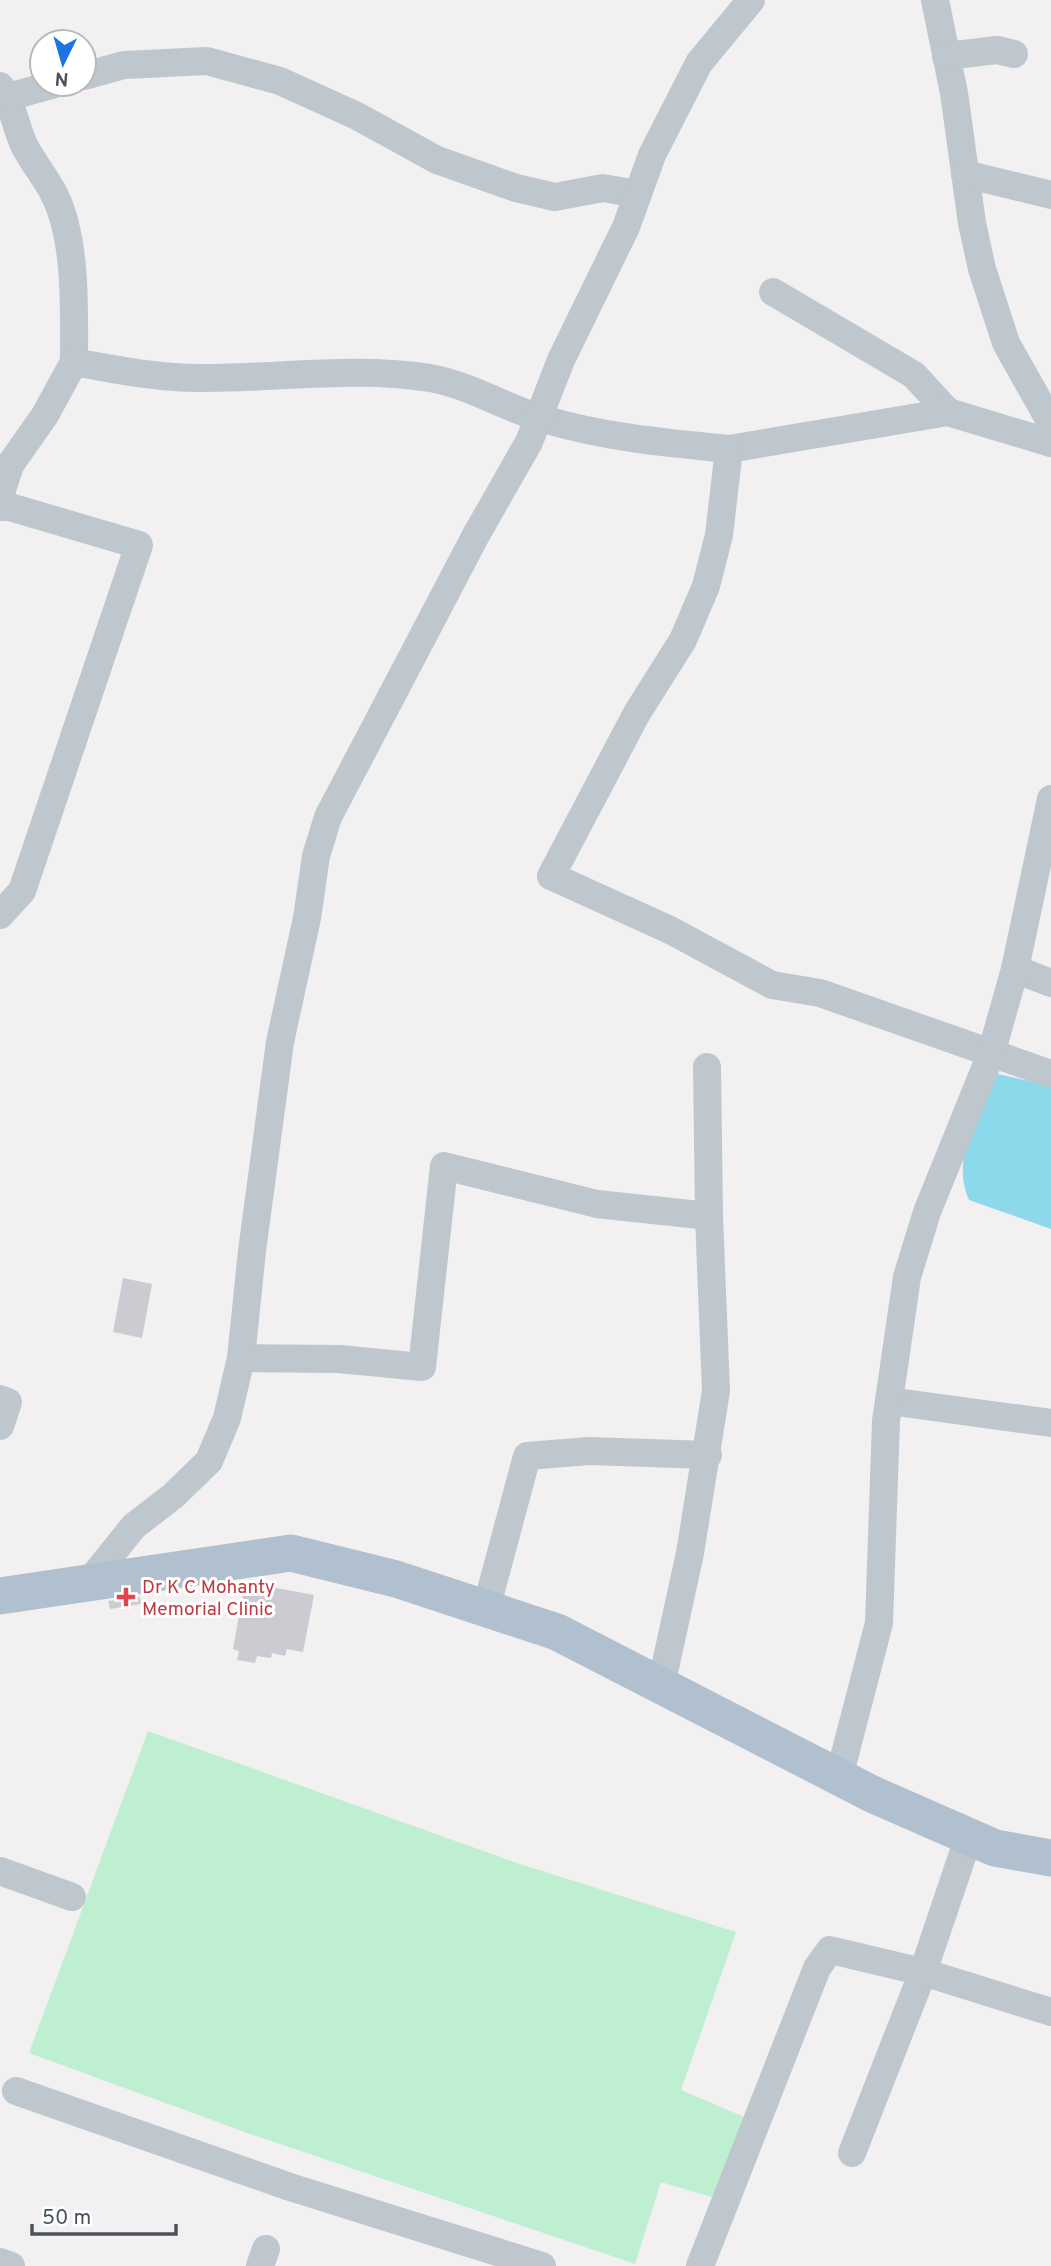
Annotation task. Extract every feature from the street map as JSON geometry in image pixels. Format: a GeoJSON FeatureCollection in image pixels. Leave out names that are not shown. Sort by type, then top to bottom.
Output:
{"type":"FeatureCollection","features":[{"type":"Feature","properties":{"kind":"main road"},"geometry":{"type":"LineString","coordinates":[[0,1596],[291,1553],[396,1579],[557,1632],[839,1777],[995,1848],[1051,1858]]}},
{"type":"Feature","properties":{"kind":"street"},"geometry":{"type":"LineString","coordinates":[[89,1582],[134,1526],[173,1496],[209,1461],[228,1418],[241,1358],[252,1251],[280,1042],[307,918],[316,856],[328,817],[529,442],[561,360],[626,227],[652,155],[699,63],[751,0]]}},
{"type":"Feature","properties":{"kind":"street"},"geometry":{"type":"LineString","coordinates":[[934,0],[982,269],[1006,343],[1051,423]]}},
{"type":"Feature","properties":{"kind":"street"},"geometry":{"type":"LineString","coordinates":[[946,56],[997,50],[1014,54]]}},
{"type":"Feature","properties":{"kind":"street"},"geometry":{"type":"LineString","coordinates":[[98,72],[124,65],[207,61],[280,81],[357,116],[437,160],[516,188],[555,197],[603,188],[638,194]]}},
{"type":"Feature","properties":{"kind":"street"},"geometry":{"type":"LineString","coordinates":[[0,496],[10,466],[45,415],[74,362],[67,234],[55,196],[36,170],[4,91],[28,88]]}},
{"type":"Feature","properties":{"kind":"street"},"geometry":{"type":"LineString","coordinates":[[965,174],[1051,195]]}},
{"type":"Feature","properties":{"kind":"street"},"geometry":{"type":"LineString","coordinates":[[774,292],[914,375],[948,412]]}},
{"type":"Feature","properties":{"kind":"street"},"geometry":{"type":"LineString","coordinates":[[74,362],[132,372],[202,379],[377,374],[429,378],[468,388],[539,418],[631,437],[729,449],[948,412],[1051,443]]}},
{"type":"Feature","properties":{"kind":"street"},"geometry":{"type":"LineString","coordinates":[[729,449],[719,535],[706,586],[682,640],[637,713],[551,876],[670,930],[772,985],[820,993],[1051,1074]]}},
{"type":"Feature","properties":{"kind":"street"},"geometry":{"type":"LineString","coordinates":[[0,507],[10,507],[139,545],[22,891],[0,915]]}},
{"type":"Feature","properties":{"kind":"street"},"geometry":{"type":"LineString","coordinates":[[839,1777],[867,1681],[879,1623],[889,1401],[907,1278],[927,1212],[991,1054],[1015,969],[1051,799]]}},
{"type":"Feature","properties":{"kind":"street"},"geometry":{"type":"LineString","coordinates":[[1015,969],[1051,983]]}},
{"type":"Feature","properties":{"kind":"street"},"geometry":{"type":"LineString","coordinates":[[661,1686],[708,1455],[716,1391],[709,1216],[708,1067]]}},
{"type":"Feature","properties":{"kind":"street"},"geometry":{"type":"LineString","coordinates":[[241,1358],[339,1359],[422,1367],[444,1166],[597,1204],[709,1216]]}},
{"type":"Feature","properties":{"kind":"street"},"geometry":{"type":"LineString","coordinates":[[0,1399],[8,1402],[0,1426]]}},
{"type":"Feature","properties":{"kind":"street"},"geometry":{"type":"LineString","coordinates":[[889,1401],[1051,1423]]}},
{"type":"Feature","properties":{"kind":"street"},"geometry":{"type":"LineString","coordinates":[[486,1609],[527,1456],[589,1451],[708,1455]]}},
{"type":"Feature","properties":{"kind":"street"},"geometry":{"type":"LineString","coordinates":[[852,2153],[923,1972],[969,1836]]}},
{"type":"Feature","properties":{"kind":"street"},"geometry":{"type":"LineString","coordinates":[[0,1871],[72,1897]]}},
{"type":"Feature","properties":{"kind":"street"},"geometry":{"type":"LineString","coordinates":[[700,2266],[817,1968],[830,1950],[923,1972],[1051,2012]]}},
{"type":"Feature","properties":{"kind":"street"},"geometry":{"type":"LineString","coordinates":[[16,2091],[290,2188],[542,2266]]}},
{"type":"Feature","properties":{"kind":"street"},"geometry":{"type":"LineString","coordinates":[[0,2262],[11,2266]]}},
{"type":"Feature","properties":{"kind":"green space"},"geometry":{"type":"Polygon","coordinates":[[[148,1731],[520,1864],[736,1932],[681,2090],[744,2117],[718,2199],[661,2182],[635,2264],[253,2135],[29,2053],[148,1731]]]}},
{"type":"Feature","properties":{"kind":"water"},"geometry":{"type":"Polygon","coordinates":[[[998,1074],[1051,1086],[1051,1229],[969,1200],[964,1184],[965,1151],[975,1118],[998,1074]]]}},
{"type":"Feature","properties":{"kind":"building"},"geometry":{"type":"Polygon","coordinates":[[[123,1278],[152,1284],[142,1338],[113,1332],[123,1278]]]}},
{"type":"Feature","properties":{"kind":"building"},"geometry":{"type":"Polygon","coordinates":[[[245,1582],[314,1595],[303,1652],[287,1649],[285,1656],[272,1653],[271,1658],[257,1656],[255,1663],[237,1660],[239,1651],[233,1649],[245,1582]]]}},
{"type":"Feature","properties":{"kind":"building"},"geometry":{"type":"Polygon","coordinates":[[[140,1597],[141,1604],[110,1609],[108,1601],[140,1597]]]}},
{"type":"Feature","properties":{"kind":"place","name":"Dr K C Mohanty Memorial Clinic"},"geometry":{"type":"Point","coordinates":[126,1597]}}]}
